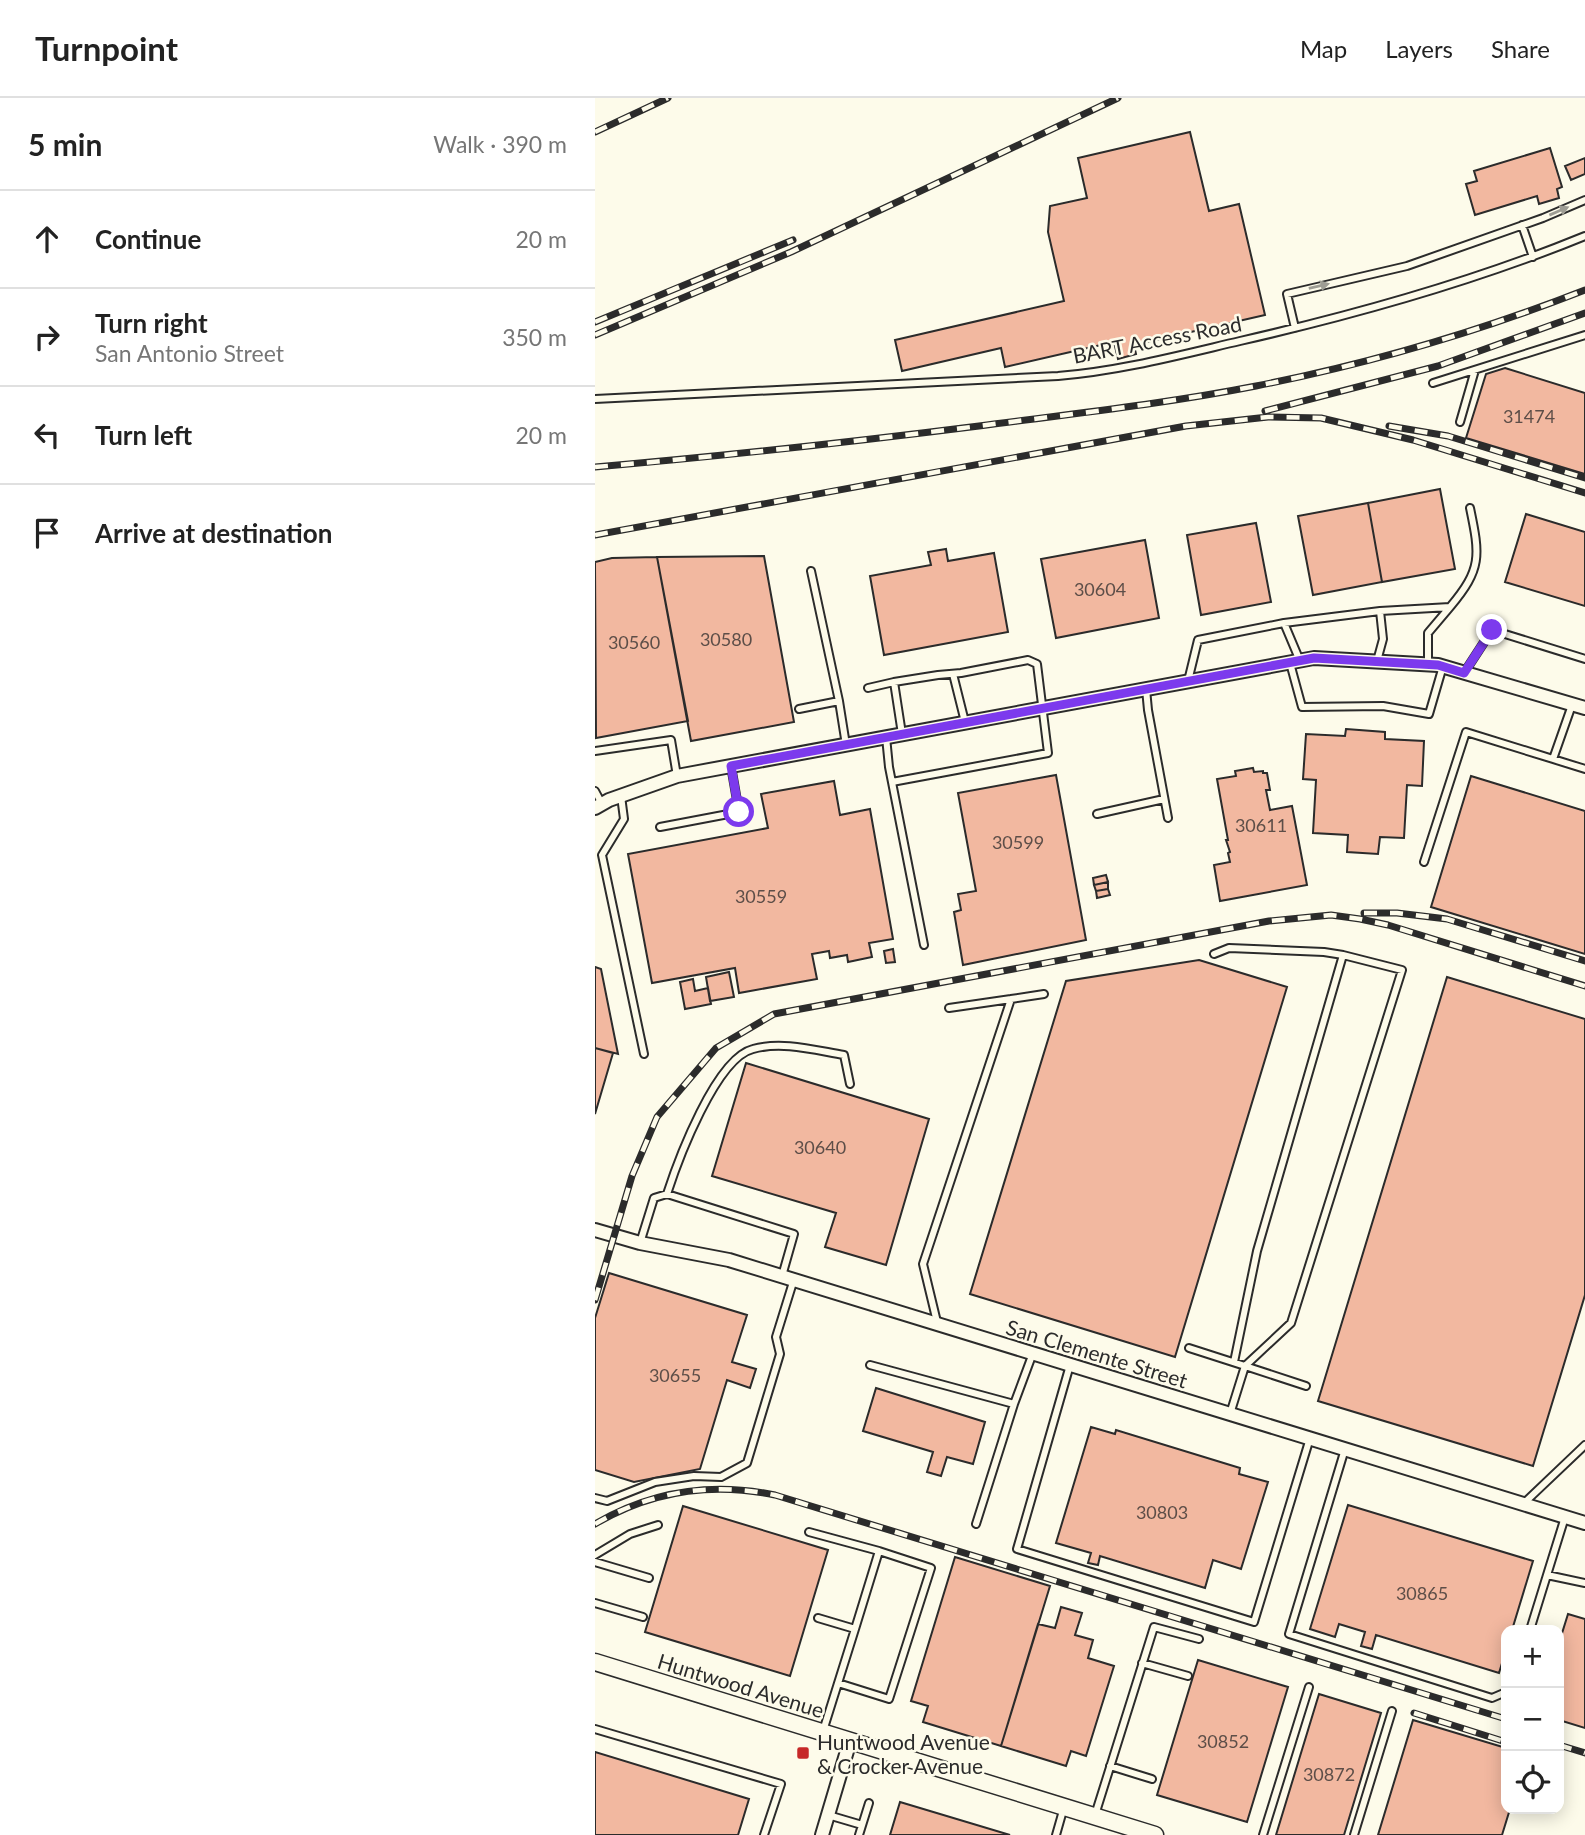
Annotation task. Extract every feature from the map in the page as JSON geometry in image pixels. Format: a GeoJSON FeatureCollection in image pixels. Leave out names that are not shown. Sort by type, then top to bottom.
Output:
{"type":"FeatureCollection","features":[{"type":"Feature","properties":{"kind":"street"},"geometry":{"type":"LineString","coordinates":[[599,806],[677,776],[1314,658],[1443,666],[1585,708]]}},
{"type":"Feature","properties":{"kind":"street","name":"San Clemente Street"},"geometry":{"type":"LineString","coordinates":[[595,1230],[640,1243],[729,1260],[1585,1523]]}},
{"type":"Feature","properties":{"kind":"street","name":"Huntwood Avenue"},"geometry":{"type":"LineString","coordinates":[[595,1662],[1155,1835]]}},
{"type":"Feature","properties":{"kind":"street"},"geometry":{"type":"LineString","coordinates":[[822,1835],[851,1741]]}},
{"type":"Feature","properties":{"kind":"lane"},"geometry":{"type":"LineString","coordinates":[[1295,328],[1287,294],[1407,266],[1585,200]]}},
{"type":"Feature","properties":{"kind":"lane"},"geometry":{"type":"LineString","coordinates":[[1522,225],[1533,257]]}},
{"type":"Feature","properties":{"kind":"lane","name":"BART Access Road"},"geometry":{"type":"LineString","coordinates":[[595,399],[1079,374],[1142,364],[1400,300],[1533,257],[1585,236]]}},
{"type":"Feature","properties":{"kind":"lane"},"geometry":{"type":"LineString","coordinates":[[1433,383],[1585,335]]}},
{"type":"Feature","properties":{"kind":"lane"},"geometry":{"type":"LineString","coordinates":[[1459,422],[1475,370]]}},
{"type":"Feature","properties":{"kind":"lane"},"geometry":{"type":"LineString","coordinates":[[1428,664],[1428,633],[1467,588],[1475,570],[1476,537],[1470,509]]}},
{"type":"Feature","properties":{"kind":"lane"},"geometry":{"type":"LineString","coordinates":[[811,571],[846,745]]}},
{"type":"Feature","properties":{"kind":"lane"},"geometry":{"type":"LineString","coordinates":[[1188,681],[1198,639],[1283,623],[1380,611],[1450,607]]}},
{"type":"Feature","properties":{"kind":"lane"},"geometry":{"type":"LineString","coordinates":[[1377,662],[1383,639],[1380,611]]}},
{"type":"Feature","properties":{"kind":"lane"},"geometry":{"type":"LineString","coordinates":[[1283,623],[1295,662],[1302,707],[1383,706],[1429,714],[1443,666]]}},
{"type":"Feature","properties":{"kind":"lane"},"geometry":{"type":"LineString","coordinates":[[1464,673],[1492,630],[1585,659]]}},
{"type":"Feature","properties":{"kind":"lane"},"geometry":{"type":"LineString","coordinates":[[868,688],[1028,660],[1037,664],[1048,753],[892,782]]}},
{"type":"Feature","properties":{"kind":"lane"},"geometry":{"type":"LineString","coordinates":[[953,674],[965,723]]}},
{"type":"Feature","properties":{"kind":"lane"},"geometry":{"type":"LineString","coordinates":[[894,682],[902,734]]}},
{"type":"Feature","properties":{"kind":"lane"},"geometry":{"type":"LineString","coordinates":[[1146,689],[1168,818]]}},
{"type":"Feature","properties":{"kind":"lane"},"geometry":{"type":"LineString","coordinates":[[799,709],[839,701]]}},
{"type":"Feature","properties":{"kind":"lane"},"geometry":{"type":"LineString","coordinates":[[1553,759],[1572,705]]}},
{"type":"Feature","properties":{"kind":"lane"},"geometry":{"type":"LineString","coordinates":[[1424,862],[1466,732],[1585,769]]}},
{"type":"Feature","properties":{"kind":"lane"},"geometry":{"type":"LineString","coordinates":[[886,737],[892,782],[924,945]]}},
{"type":"Feature","properties":{"kind":"lane"},"geometry":{"type":"LineString","coordinates":[[595,751],[671,740],[677,776]]}},
{"type":"Feature","properties":{"kind":"lane"},"geometry":{"type":"LineString","coordinates":[[660,827],[739,812],[731,766]]}},
{"type":"Feature","properties":{"kind":"lane"},"geometry":{"type":"LineString","coordinates":[[595,791],[599,806]]}},
{"type":"Feature","properties":{"kind":"lane"},"geometry":{"type":"LineString","coordinates":[[621,796],[624,819],[602,855],[644,1055]]}},
{"type":"Feature","properties":{"kind":"lane"},"geometry":{"type":"LineString","coordinates":[[1097,814],[1164,799]]}},
{"type":"Feature","properties":{"kind":"lane"},"geometry":{"type":"LineString","coordinates":[[1213,954],[1229,948],[1324,951],[1402,970],[1291,1323],[1245,1366],[1230,1414]]}},
{"type":"Feature","properties":{"kind":"lane"},"geometry":{"type":"LineString","coordinates":[[1234,1362],[1257,1251],[1343,955]]}},
{"type":"Feature","properties":{"kind":"lane"},"geometry":{"type":"LineString","coordinates":[[949,1008],[1044,994]]}},
{"type":"Feature","properties":{"kind":"lane"},"geometry":{"type":"LineString","coordinates":[[938,1324],[923,1264],[1011,999]]}},
{"type":"Feature","properties":{"kind":"lane"},"geometry":{"type":"LineString","coordinates":[[667,1194],[676,1164],[707,1099],[725,1071],[749,1049],[775,1045],[844,1055],[850,1084]]}},
{"type":"Feature","properties":{"kind":"lane"},"geometry":{"type":"LineString","coordinates":[[595,1498],[607,1501],[655,1482],[694,1476],[721,1477],[747,1462],[780,1354],[776,1337],[794,1234],[667,1194],[654,1198],[640,1243]]}},
{"type":"Feature","properties":{"kind":"lane"},"geometry":{"type":"LineString","coordinates":[[1189,1348],[1306,1386]]}},
{"type":"Feature","properties":{"kind":"lane"},"geometry":{"type":"LineString","coordinates":[[976,1524],[1033,1353]]}},
{"type":"Feature","properties":{"kind":"lane"},"geometry":{"type":"LineString","coordinates":[[870,1364],[1014,1404]]}},
{"type":"Feature","properties":{"kind":"lane"},"geometry":{"type":"LineString","coordinates":[[1070,1365],[1017,1549],[1254,1622],[1310,1438]]}},
{"type":"Feature","properties":{"kind":"lane"},"geometry":{"type":"LineString","coordinates":[[1523,1504],[1585,1445]]}},
{"type":"Feature","properties":{"kind":"lane"},"geometry":{"type":"LineString","coordinates":[[1345,1449],[1289,1634],[1492,1698],[1501,1694]]}},
{"type":"Feature","properties":{"kind":"lane"},"geometry":{"type":"LineString","coordinates":[[1532,1625],[1565,1517]]}},
{"type":"Feature","properties":{"kind":"lane"},"geometry":{"type":"LineString","coordinates":[[595,1555],[630,1534],[658,1525]]}},
{"type":"Feature","properties":{"kind":"lane"},"geometry":{"type":"LineString","coordinates":[[809,1532],[931,1568],[889,1699],[838,1683]]}},
{"type":"Feature","properties":{"kind":"lane"},"geometry":{"type":"LineString","coordinates":[[823,1733],[879,1551]]}},
{"type":"Feature","properties":{"kind":"lane"},"geometry":{"type":"LineString","coordinates":[[595,1562],[649,1578]]}},
{"type":"Feature","properties":{"kind":"lane"},"geometry":{"type":"LineString","coordinates":[[1547,1575],[1585,1583]]}},
{"type":"Feature","properties":{"kind":"lane"},"geometry":{"type":"LineString","coordinates":[[595,1603],[643,1616]]}},
{"type":"Feature","properties":{"kind":"lane"},"geometry":{"type":"LineString","coordinates":[[818,1618],[855,1629]]}},
{"type":"Feature","properties":{"kind":"lane"},"geometry":{"type":"LineString","coordinates":[[1095,1816],[1154,1627],[1199,1639]]}},
{"type":"Feature","properties":{"kind":"lane"},"geometry":{"type":"LineString","coordinates":[[1142,1663],[1188,1676]]}},
{"type":"Feature","properties":{"kind":"lane"},"geometry":{"type":"LineString","coordinates":[[1263,1835],[1309,1687]]}},
{"type":"Feature","properties":{"kind":"lane"},"geometry":{"type":"LineString","coordinates":[[1354,1835],[1392,1711]]}},
{"type":"Feature","properties":{"kind":"lane"},"geometry":{"type":"LineString","coordinates":[[595,1729],[781,1784],[764,1835]]}},
{"type":"Feature","properties":{"kind":"lane"},"geometry":{"type":"LineString","coordinates":[[1110,1766],[1152,1779]]}},
{"type":"Feature","properties":{"kind":"lane"},"geometry":{"type":"LineString","coordinates":[[859,1835],[869,1802]]}},
{"type":"Feature","properties":{"kind":"lane"},"geometry":{"type":"LineString","coordinates":[[1056,1835],[1064,1807]]}},
{"type":"Feature","properties":{"kind":"lane"},"geometry":{"type":"LineString","coordinates":[[828,1815],[862,1825]]}},
{"type":"Feature","properties":{"kind":"building"},"geometry":{"type":"Polygon","coordinates":[[[1190,132],[1209,211],[1239,204],[1265,315],[1134,345],[1136,354],[1118,359],[1114,342],[1005,367],[1001,348],[902,371],[895,340],[1064,301],[1048,232],[1050,206],[1087,198],[1078,158],[1190,132]]]}},
{"type":"Feature","properties":{"kind":"building"},"geometry":{"type":"Polygon","coordinates":[[[1550,148],[1562,187],[1557,189],[1559,198],[1539,204],[1537,196],[1475,215],[1466,184],[1477,181],[1474,171],[1550,148]]]}},
{"type":"Feature","properties":{"kind":"building"},"geometry":{"type":"Polygon","coordinates":[[[1585,158],[1585,174],[1571,180],[1565,166],[1585,158]]]}},
{"type":"Feature","properties":{"kind":"building"},"geometry":{"type":"Polygon","coordinates":[[[1505,368],[1585,393],[1585,474],[1466,438],[1486,374],[1505,368]]]}},
{"type":"Feature","properties":{"kind":"building"},"geometry":{"type":"Polygon","coordinates":[[[1440,489],[1455,569],[1382,582],[1368,503],[1440,489]]]}},
{"type":"Feature","properties":{"kind":"building"},"geometry":{"type":"Polygon","coordinates":[[[1368,503],[1382,582],[1313,595],[1298,516],[1368,503]]]}},
{"type":"Feature","properties":{"kind":"building"},"geometry":{"type":"Polygon","coordinates":[[[1526,514],[1585,532],[1585,606],[1505,582],[1526,514]]]}},
{"type":"Feature","properties":{"kind":"building"},"geometry":{"type":"Polygon","coordinates":[[[1256,523],[1271,602],[1201,615],[1187,535],[1256,523]]]}},
{"type":"Feature","properties":{"kind":"building"},"geometry":{"type":"Polygon","coordinates":[[[1145,540],[1159,618],[1056,638],[1041,559],[1145,540]]]}},
{"type":"Feature","properties":{"kind":"building"},"geometry":{"type":"Polygon","coordinates":[[[946,549],[948,561],[994,553],[1008,632],[884,655],[870,576],[931,565],[928,552],[946,549]]]}},
{"type":"Feature","properties":{"kind":"building"},"geometry":{"type":"Polygon","coordinates":[[[764,556],[794,722],[691,741],[657,557],[764,556]]]}},
{"type":"Feature","properties":{"kind":"building"},"geometry":{"type":"Polygon","coordinates":[[[657,557],[688,721],[596,738],[595,562],[612,558],[657,557]]]}},
{"type":"Feature","properties":{"kind":"building"},"geometry":{"type":"Polygon","coordinates":[[[1346,729],[1385,732],[1385,739],[1424,741],[1422,786],[1407,785],[1404,838],[1380,837],[1378,854],[1347,852],[1348,835],[1313,833],[1316,780],[1303,779],[1306,734],[1345,736],[1346,729]]]}},
{"type":"Feature","properties":{"kind":"building"},"geometry":{"type":"Polygon","coordinates":[[[1253,768],[1254,772],[1267,773],[1270,790],[1266,790],[1270,810],[1292,806],[1307,885],[1220,901],[1214,865],[1230,862],[1230,852],[1217,779],[1236,776],[1235,771],[1253,768]]]}},
{"type":"Feature","properties":{"kind":"building"},"geometry":{"type":"Polygon","coordinates":[[[1056,775],[1086,940],[963,965],[954,912],[961,910],[958,894],[976,891],[958,793],[1056,775]]]}},
{"type":"Feature","properties":{"kind":"building"},"geometry":{"type":"Polygon","coordinates":[[[1471,776],[1585,811],[1585,954],[1431,907],[1471,776]]]}},
{"type":"Feature","properties":{"kind":"building"},"geometry":{"type":"Polygon","coordinates":[[[834,781],[840,815],[870,809],[893,939],[869,943],[872,957],[848,962],[847,955],[830,958],[829,951],[812,954],[817,979],[739,993],[735,968],[652,983],[628,854],[768,828],[761,794],[834,781]]]}},
{"type":"Feature","properties":{"kind":"building"},"geometry":{"type":"Polygon","coordinates":[[[1106,875],[1108,882],[1094,885],[1093,878],[1106,875]]]}},
{"type":"Feature","properties":{"kind":"building"},"geometry":{"type":"Polygon","coordinates":[[[1108,882],[1108,889],[1096,891],[1094,885],[1108,882]]]}},
{"type":"Feature","properties":{"kind":"building"},"geometry":{"type":"Polygon","coordinates":[[[1108,889],[1110,895],[1097,898],[1096,891],[1108,889]]]}},
{"type":"Feature","properties":{"kind":"building"},"geometry":{"type":"Polygon","coordinates":[[[893,949],[895,962],[886,963],[884,951],[893,949]]]}},
{"type":"Feature","properties":{"kind":"building"},"geometry":{"type":"Polygon","coordinates":[[[1199,960],[1287,987],[1175,1357],[970,1294],[1066,981],[1199,960]]]}},
{"type":"Feature","properties":{"kind":"building"},"geometry":{"type":"Polygon","coordinates":[[[595,967],[601,969],[618,1054],[595,1048],[595,967]]]}},
{"type":"Feature","properties":{"kind":"building"},"geometry":{"type":"Polygon","coordinates":[[[729,972],[734,997],[710,1001],[706,977],[729,972]]]}},
{"type":"Feature","properties":{"kind":"building"},"geometry":{"type":"Polygon","coordinates":[[[1447,977],[1585,1019],[1585,1295],[1533,1466],[1318,1401],[1447,977]]]}},
{"type":"Feature","properties":{"kind":"building"},"geometry":{"type":"Polygon","coordinates":[[[693,979],[695,991],[708,988],[711,1004],[685,1009],[680,982],[693,979]]]}},
{"type":"Feature","properties":{"kind":"building"},"geometry":{"type":"Polygon","coordinates":[[[595,1048],[613,1053],[595,1114],[595,1048]]]}},
{"type":"Feature","properties":{"kind":"building"},"geometry":{"type":"Polygon","coordinates":[[[746,1063],[929,1119],[886,1265],[825,1247],[836,1213],[712,1176],[746,1063]]]}},
{"type":"Feature","properties":{"kind":"building"},"geometry":{"type":"Polygon","coordinates":[[[609,1273],[747,1315],[732,1362],[756,1369],[750,1388],[727,1380],[700,1469],[634,1482],[595,1470],[595,1318],[609,1273]]]}},
{"type":"Feature","properties":{"kind":"building"},"geometry":{"type":"Polygon","coordinates":[[[876,1388],[985,1422],[973,1464],[947,1457],[941,1476],[927,1472],[933,1452],[863,1431],[876,1388]]]}},
{"type":"Feature","properties":{"kind":"building"},"geometry":{"type":"Polygon","coordinates":[[[1091,1427],[1115,1434],[1116,1430],[1240,1468],[1239,1474],[1268,1482],[1241,1569],[1213,1560],[1205,1588],[1100,1556],[1098,1565],[1088,1563],[1091,1553],[1056,1543],[1091,1427]]]}},
{"type":"Feature","properties":{"kind":"building"},"geometry":{"type":"Polygon","coordinates":[[[1348,1505],[1533,1561],[1514,1625],[1501,1625],[1499,1673],[1376,1635],[1372,1649],[1361,1646],[1365,1632],[1339,1624],[1335,1637],[1310,1629],[1348,1505]]]}},
{"type":"Feature","properties":{"kind":"building"},"geometry":{"type":"Polygon","coordinates":[[[683,1506],[828,1550],[790,1676],[645,1632],[683,1506]]]}},
{"type":"Feature","properties":{"kind":"building"},"geometry":{"type":"Polygon","coordinates":[[[955,1557],[1050,1586],[1001,1746],[923,1722],[928,1706],[911,1701],[955,1557]]]}},
{"type":"Feature","properties":{"kind":"building"},"geometry":{"type":"Polygon","coordinates":[[[1061,1607],[1082,1613],[1075,1635],[1093,1640],[1088,1658],[1114,1666],[1086,1756],[1071,1751],[1066,1766],[1001,1746],[1038,1624],[1055,1628],[1061,1607]]]}},
{"type":"Feature","properties":{"kind":"building"},"geometry":{"type":"Polygon","coordinates":[[[1568,1614],[1585,1619],[1585,1728],[1564,1722],[1564,1627],[1568,1614]]]}},
{"type":"Feature","properties":{"kind":"building"},"geometry":{"type":"Polygon","coordinates":[[[1198,1660],[1288,1687],[1247,1822],[1157,1795],[1198,1660]]]}},
{"type":"Feature","properties":{"kind":"building"},"geometry":{"type":"Polygon","coordinates":[[[1319,1694],[1381,1713],[1344,1835],[1276,1835],[1319,1694]]]}},
{"type":"Feature","properties":{"kind":"building"},"geometry":{"type":"Polygon","coordinates":[[[1413,1720],[1501,1746],[1501,1814],[1508,1814],[1502,1835],[1378,1835],[1413,1720]]]}},
{"type":"Feature","properties":{"kind":"building"},"geometry":{"type":"Polygon","coordinates":[[[595,1752],[749,1799],[738,1835],[595,1835],[595,1752]]]}},
{"type":"Feature","properties":{"kind":"building"},"geometry":{"type":"Polygon","coordinates":[[[900,1802],[1010,1835],[890,1835],[900,1802]]]}},
{"type":"Feature","properties":{"kind":"railway"},"geometry":{"type":"LineString","coordinates":[[595,132],[668,98]]}},
{"type":"Feature","properties":{"kind":"railway"},"geometry":{"type":"LineString","coordinates":[[595,335],[791,252],[1118,98]]}},
{"type":"Feature","properties":{"kind":"railway"},"geometry":{"type":"LineString","coordinates":[[595,322],[793,240]]}},
{"type":"Feature","properties":{"kind":"railway"},"geometry":{"type":"LineString","coordinates":[[595,467],[931,432],[1221,392],[1340,368],[1422,346],[1585,290]]}},
{"type":"Feature","properties":{"kind":"railway"},"geometry":{"type":"LineString","coordinates":[[1265,411],[1438,366],[1585,313]]}},
{"type":"Feature","properties":{"kind":"railway"},"geometry":{"type":"LineString","coordinates":[[595,535],[1186,426],[1268,417],[1321,418],[1413,440],[1585,493]]}},
{"type":"Feature","properties":{"kind":"railway"},"geometry":{"type":"LineString","coordinates":[[1389,426],[1448,436],[1585,478]]}},
{"type":"Feature","properties":{"kind":"railway"},"geometry":{"type":"LineString","coordinates":[[1364,913],[1397,913],[1447,919],[1585,961]]}},
{"type":"Feature","properties":{"kind":"railway"},"geometry":{"type":"LineString","coordinates":[[595,1300],[632,1176],[657,1117],[716,1048],[774,1014],[1269,921],[1331,915],[1388,925],[1585,986]]}},
{"type":"Feature","properties":{"kind":"railway"},"geometry":{"type":"LineString","coordinates":[[595,1524],[638,1504],[682,1492],[728,1489],[775,1495],[1501,1717]]}},
{"type":"Feature","properties":{"kind":"railway"},"geometry":{"type":"LineString","coordinates":[[1414,1713],[1501,1740]]}},
{"type":"Feature","properties":{"kind":"railway"},"geometry":{"type":"LineString","coordinates":[[1564,1747],[1585,1753]]}},
{"type":"Feature","properties":{"kind":"place","name":"Huntwood Avenue & Crocker Avenue"},"geometry":{"type":"Point","coordinates":[803,1753]}},
{"type":"Feature","properties":{"kind":"route"},"geometry":{"type":"LineString","coordinates":[[739,812],[731,766],[1314,658],[1438,665],[1464,673],[1492,630]]}}]}
